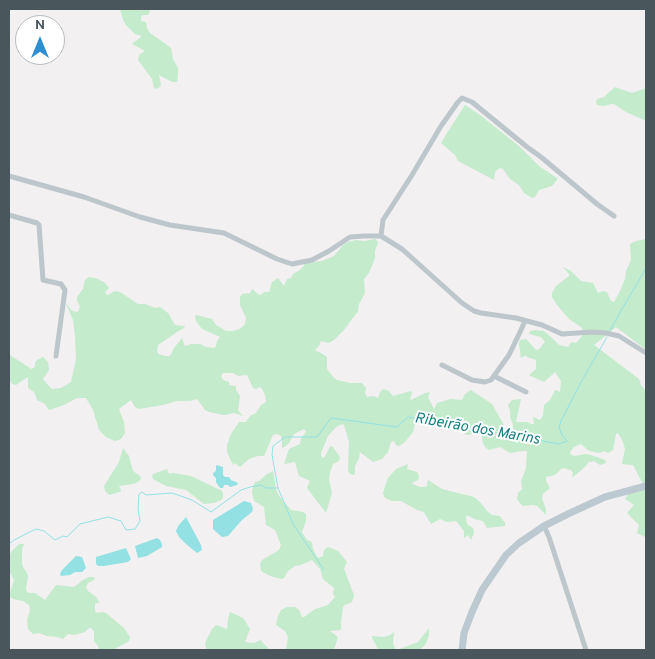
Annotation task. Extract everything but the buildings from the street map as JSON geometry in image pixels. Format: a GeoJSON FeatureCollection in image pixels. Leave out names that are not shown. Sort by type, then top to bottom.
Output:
{"type":"FeatureCollection","features":[{"type":"Feature","properties":{"kind":"main road"},"geometry":{"type":"LineString","coordinates":[[462,650],[464,633],[486,584],[506,555],[519,543],[544,526],[605,497],[646,486]]}},
{"type":"Feature","properties":{"kind":"street"},"geometry":{"type":"LineString","coordinates":[[381,236],[383,220],[441,126],[462,98],[472,102],[614,216]]}},
{"type":"Feature","properties":{"kind":"street"},"geometry":{"type":"LineString","coordinates":[[9,176],[84,197],[140,217],[170,225],[224,233],[292,264],[312,260],[350,237],[381,236],[402,249],[462,304],[474,311],[481,314],[516,318],[542,325],[562,334],[592,332],[619,336],[646,352]]}},
{"type":"Feature","properties":{"kind":"street"},"geometry":{"type":"LineString","coordinates":[[9,215],[39,225],[43,280],[61,284],[65,290],[56,356]]}},
{"type":"Feature","properties":{"kind":"street"},"geometry":{"type":"LineString","coordinates":[[442,365],[472,380],[486,382],[491,380],[509,355],[525,321]]}},
{"type":"Feature","properties":{"kind":"street"},"geometry":{"type":"LineString","coordinates":[[494,376],[526,392]]}},
{"type":"Feature","properties":{"kind":"street"},"geometry":{"type":"LineString","coordinates":[[544,526],[549,536],[586,650]]}},
{"type":"Feature","properties":{"kind":"green space"},"geometry":{"type":"Polygon","coordinates":[[[120,9],[150,9],[149,14],[141,17],[141,21],[146,22],[150,33],[171,48],[173,59],[178,68],[177,82],[172,82],[159,75],[161,85],[156,89],[154,88],[152,79],[138,60],[139,55],[145,51],[132,44],[142,36],[135,34],[126,25],[120,9]]]}},
{"type":"Feature","properties":{"kind":"green space"},"geometry":{"type":"Polygon","coordinates":[[[615,87],[632,93],[646,88],[646,121],[614,104],[597,105],[597,99],[604,97],[615,87]]]}},
{"type":"Feature","properties":{"kind":"green space"},"geometry":{"type":"Polygon","coordinates":[[[465,105],[519,146],[539,166],[557,178],[552,186],[539,190],[535,197],[532,198],[524,193],[519,185],[510,179],[501,168],[495,172],[494,180],[458,161],[455,155],[441,143],[465,105]]]}},
{"type":"Feature","properties":{"kind":"green space"},"geometry":{"type":"Polygon","coordinates":[[[376,239],[378,243],[375,258],[369,273],[364,279],[365,293],[359,304],[358,311],[334,340],[329,343],[321,341],[315,350],[327,357],[327,369],[337,380],[362,383],[366,388],[365,393],[367,397],[373,396],[378,398],[383,389],[389,391],[393,396],[411,391],[411,400],[430,392],[428,397],[434,409],[437,403],[451,399],[462,400],[465,394],[471,390],[492,404],[504,425],[507,437],[513,437],[513,424],[508,405],[512,400],[521,399],[516,422],[534,424],[533,417],[540,420],[543,415],[544,405],[550,400],[555,390],[560,392],[561,381],[555,372],[544,382],[529,375],[536,369],[536,360],[526,355],[521,358],[520,340],[526,339],[538,350],[545,342],[541,337],[529,334],[530,331],[544,331],[559,345],[568,347],[571,342],[576,343],[582,336],[583,330],[581,327],[569,319],[552,297],[556,286],[569,276],[563,267],[571,271],[581,281],[593,283],[598,293],[607,292],[611,301],[614,302],[625,279],[631,260],[630,244],[646,239],[645,349],[616,327],[594,345],[639,379],[646,391],[646,483],[643,484],[633,465],[622,464],[625,449],[618,433],[616,434],[613,450],[608,453],[604,451],[599,453],[589,451],[581,444],[574,447],[570,452],[571,455],[591,455],[605,460],[606,463],[600,465],[594,461],[589,461],[573,477],[571,470],[564,468],[555,475],[546,477],[550,488],[543,494],[542,498],[546,515],[537,506],[523,506],[517,499],[518,493],[522,489],[521,481],[526,468],[527,451],[510,453],[500,447],[489,450],[483,444],[481,432],[467,435],[455,427],[416,422],[413,432],[405,442],[399,446],[394,441],[391,442],[388,452],[382,459],[373,462],[360,452],[355,466],[355,474],[352,475],[348,470],[349,442],[344,425],[342,424],[336,427],[328,436],[321,453],[321,456],[324,458],[332,446],[340,457],[339,461],[333,464],[330,472],[329,479],[332,493],[326,513],[307,488],[310,481],[299,476],[295,462],[284,464],[289,449],[300,444],[301,438],[306,432],[304,429],[294,434],[289,443],[283,448],[281,436],[273,435],[264,456],[249,459],[240,467],[235,463],[233,465],[227,452],[227,445],[231,434],[239,422],[246,422],[266,402],[262,389],[260,387],[253,388],[247,375],[238,376],[233,373],[223,373],[221,376],[223,380],[229,382],[229,385],[236,386],[240,396],[238,410],[243,416],[234,413],[224,415],[209,412],[196,399],[139,409],[135,407],[131,400],[119,409],[124,422],[125,433],[121,439],[115,441],[106,437],[99,430],[93,410],[86,398],[77,398],[49,410],[45,404],[37,400],[34,392],[28,388],[28,378],[16,385],[12,384],[9,379],[9,353],[31,369],[35,367],[37,360],[43,357],[48,362],[49,370],[43,379],[52,389],[61,388],[71,382],[76,359],[75,336],[73,320],[66,303],[72,311],[78,312],[80,306],[77,297],[83,289],[85,280],[89,277],[104,282],[109,288],[105,292],[106,294],[108,295],[115,291],[120,292],[138,304],[145,304],[155,308],[160,307],[168,313],[175,325],[185,326],[158,345],[157,352],[159,354],[170,356],[182,338],[185,346],[200,344],[214,348],[216,346],[220,337],[202,329],[196,321],[196,315],[212,319],[216,325],[226,331],[240,329],[245,324],[246,318],[240,305],[242,294],[250,293],[252,289],[259,295],[269,292],[272,282],[278,278],[284,286],[287,279],[291,278],[306,263],[322,261],[334,256],[348,242],[376,239]]]}},
{"type":"Feature","properties":{"kind":"green space"},"geometry":{"type":"Polygon","coordinates":[[[123,448],[129,456],[133,471],[141,479],[133,484],[119,486],[120,492],[109,495],[105,491],[104,486],[119,462],[123,448]]]}},
{"type":"Feature","properties":{"kind":"green space"},"geometry":{"type":"Polygon","coordinates":[[[408,464],[407,469],[417,472],[419,476],[418,480],[412,484],[425,487],[428,480],[442,489],[474,497],[492,515],[500,516],[505,526],[487,528],[483,521],[467,515],[467,524],[473,528],[474,533],[471,540],[468,535],[464,538],[464,531],[456,521],[447,522],[440,519],[431,524],[424,512],[401,501],[392,501],[385,498],[383,493],[388,478],[396,469],[408,464]]]}},
{"type":"Feature","properties":{"kind":"green space"},"geometry":{"type":"Polygon","coordinates":[[[167,469],[169,474],[191,476],[221,490],[223,498],[214,503],[204,504],[186,490],[166,486],[153,479],[153,474],[167,469]]]}},
{"type":"Feature","properties":{"kind":"green space"},"geometry":{"type":"Polygon","coordinates":[[[273,471],[279,496],[291,510],[306,514],[306,521],[302,532],[307,540],[312,542],[317,557],[323,556],[324,550],[328,547],[338,551],[347,562],[344,569],[354,595],[352,602],[343,607],[341,630],[330,631],[338,637],[334,650],[286,650],[288,637],[285,631],[276,625],[281,610],[287,607],[295,607],[304,617],[315,609],[328,605],[335,597],[333,594],[334,588],[323,579],[320,569],[312,560],[295,566],[281,579],[261,571],[260,564],[262,560],[279,550],[281,545],[275,530],[266,525],[264,507],[254,501],[252,493],[255,482],[273,471]]]}},
{"type":"Feature","properties":{"kind":"green space"},"geometry":{"type":"Polygon","coordinates":[[[646,489],[646,540],[645,537],[637,533],[639,525],[627,513],[634,505],[625,499],[629,493],[646,489]]]}},
{"type":"Feature","properties":{"kind":"green space"},"geometry":{"type":"Polygon","coordinates":[[[19,544],[24,544],[22,563],[28,576],[27,592],[35,593],[45,600],[56,585],[74,587],[83,580],[93,577],[95,578],[94,580],[88,583],[86,587],[99,602],[95,604],[95,611],[97,613],[106,613],[124,628],[130,637],[129,641],[113,650],[99,650],[94,641],[94,631],[91,628],[74,635],[68,634],[63,639],[39,633],[33,634],[28,629],[29,605],[9,596],[14,580],[9,571],[10,554],[19,544]]]}},
{"type":"Feature","properties":{"kind":"green space"},"geometry":{"type":"Polygon","coordinates":[[[230,612],[243,618],[250,629],[245,642],[254,643],[261,640],[270,650],[207,650],[205,645],[212,629],[216,625],[227,629],[230,612]]]}},
{"type":"Feature","properties":{"kind":"green space"},"geometry":{"type":"Polygon","coordinates":[[[429,628],[427,641],[419,650],[397,650],[418,642],[429,628]]]}},
{"type":"Feature","properties":{"kind":"green space"},"geometry":{"type":"Polygon","coordinates":[[[394,632],[393,644],[396,650],[378,650],[372,636],[384,637],[394,632]]]}},
{"type":"Feature","properties":{"kind":"water"},"geometry":{"type":"Polygon","coordinates":[[[216,465],[223,467],[223,475],[238,483],[237,485],[230,487],[224,485],[223,488],[220,488],[213,475],[216,465]]]}},
{"type":"Feature","properties":{"kind":"water"},"geometry":{"type":"Polygon","coordinates":[[[244,501],[251,503],[252,512],[228,536],[222,537],[213,529],[213,520],[244,501]]]}},
{"type":"Feature","properties":{"kind":"water"},"geometry":{"type":"Polygon","coordinates":[[[186,517],[201,545],[202,550],[197,553],[179,537],[176,531],[186,517]]]}},
{"type":"Feature","properties":{"kind":"water"},"geometry":{"type":"Polygon","coordinates":[[[157,538],[160,540],[162,547],[147,556],[138,558],[135,546],[157,538]]]}},
{"type":"Feature","properties":{"kind":"water"},"geometry":{"type":"Polygon","coordinates":[[[126,548],[131,559],[128,562],[104,566],[96,564],[96,557],[126,548]]]}},
{"type":"Feature","properties":{"kind":"water"},"geometry":{"type":"Polygon","coordinates":[[[76,556],[82,557],[86,568],[82,572],[61,576],[62,570],[76,556]]]}},
{"type":"Feature","properties":{"kind":"waterway","name":"Ribeirão dos Marins"},"geometry":{"type":"LineString","coordinates":[[610,330],[646,268]]}},
{"type":"Feature","properties":{"kind":"waterway","name":"Ribeirão dos Marins"},"geometry":{"type":"LineString","coordinates":[[324,570],[293,524],[278,488],[272,455],[273,446],[285,437],[317,437],[331,418],[397,427],[408,417],[559,444],[567,441],[559,427],[561,421],[607,337]]}},
{"type":"Feature","properties":{"kind":"waterway"},"geometry":{"type":"LineString","coordinates":[[9,544],[36,529],[44,531],[55,540],[63,536],[67,537],[80,524],[108,517],[121,521],[126,530],[135,529],[140,521],[138,509],[139,494],[142,492],[146,495],[172,493],[192,500],[211,512],[241,490],[261,485],[266,488],[278,488]]}}]}
